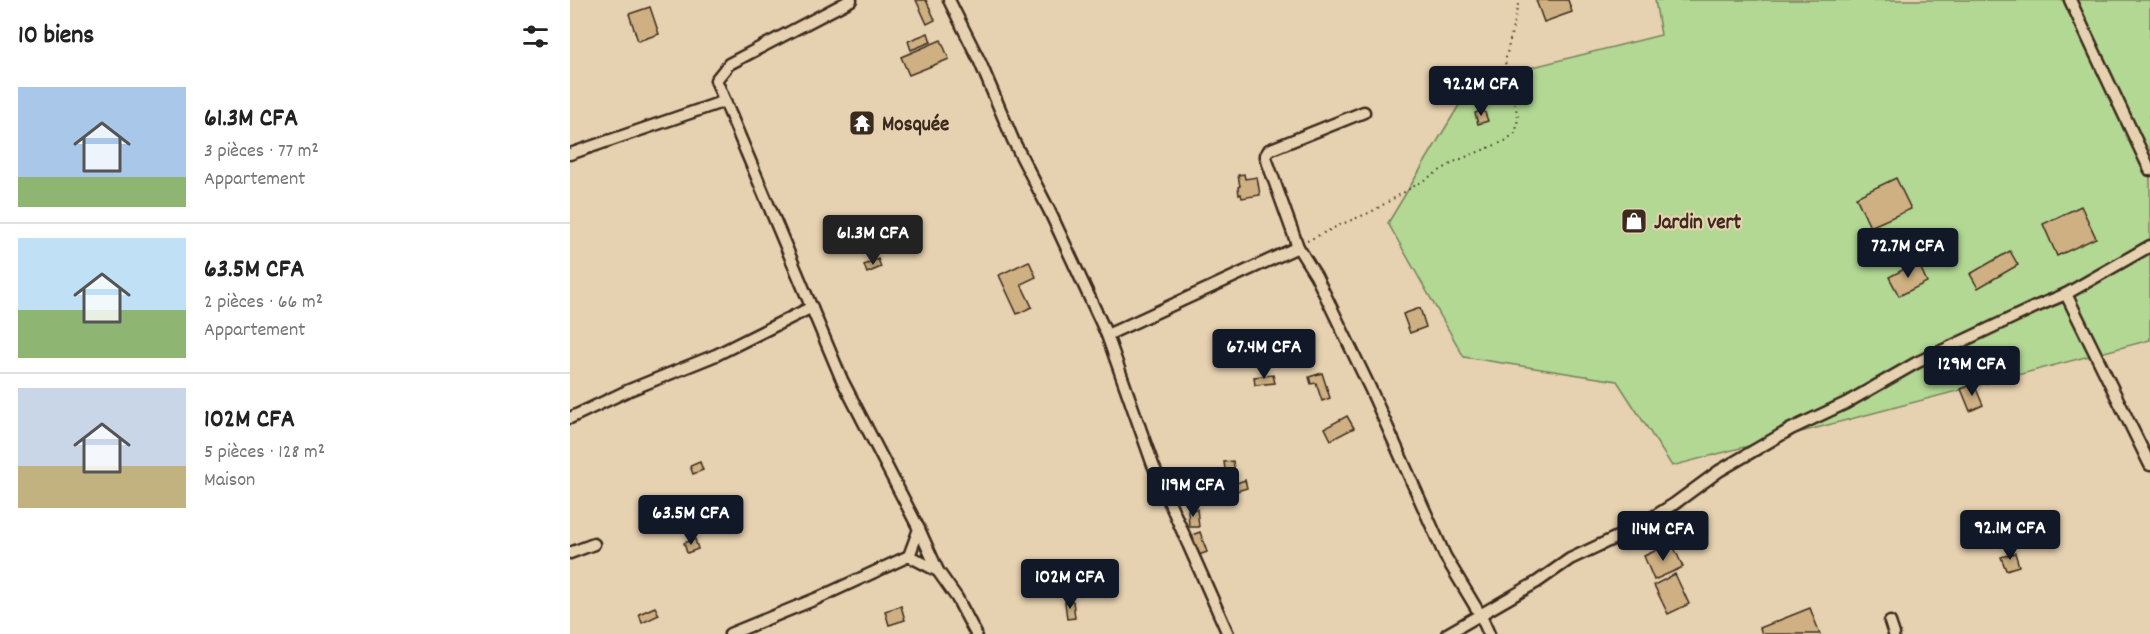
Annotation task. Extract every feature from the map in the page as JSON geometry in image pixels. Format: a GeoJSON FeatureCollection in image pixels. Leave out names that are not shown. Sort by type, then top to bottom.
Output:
{"type":"FeatureCollection","features":[{"type":"Feature","properties":{"kind":"street"},"geometry":{"type":"LineString","coordinates":[[851,0],[729,64],[716,80],[842,380],[919,529],[938,571],[957,598],[976,634]]}},
{"type":"Feature","properties":{"kind":"street"},"geometry":{"type":"LineString","coordinates":[[949,0],[980,62],[1008,130],[1049,210],[1107,336],[1153,465],[1227,634]]}},
{"type":"Feature","properties":{"kind":"street"},"geometry":{"type":"LineString","coordinates":[[2070,0],[2150,170]]}},
{"type":"Feature","properties":{"kind":"street"},"geometry":{"type":"LineString","coordinates":[[570,154],[726,101]]}},
{"type":"Feature","properties":{"kind":"street"},"geometry":{"type":"LineString","coordinates":[[1364,112],[1269,150],[1266,155],[1298,247],[1316,276],[1370,388],[1445,556],[1489,634]]}},
{"type":"Feature","properties":{"kind":"street"},"geometry":{"type":"LineString","coordinates":[[1447,634],[1537,582],[1570,559],[1634,528],[1674,504],[1719,471],[1791,429],[1846,403],[1917,363],[2066,294],[2150,246]]}},
{"type":"Feature","properties":{"kind":"street"},"geometry":{"type":"LineString","coordinates":[[1107,336],[1298,247]]}},
{"type":"Feature","properties":{"kind":"street"},"geometry":{"type":"LineString","coordinates":[[2066,294],[2150,465]]}},
{"type":"Feature","properties":{"kind":"street"},"geometry":{"type":"LineString","coordinates":[[570,418],[627,391],[716,355],[812,307]]}},
{"type":"Feature","properties":{"kind":"street"},"geometry":{"type":"LineString","coordinates":[[730,634],[818,598],[909,556],[919,529]]}},
{"type":"Feature","properties":{"kind":"street"},"geometry":{"type":"LineString","coordinates":[[570,553],[594,544]]}},
{"type":"Feature","properties":{"kind":"street"},"geometry":{"type":"LineString","coordinates":[[909,556],[938,571]]}},
{"type":"Feature","properties":{"kind":"street"},"geometry":{"type":"LineString","coordinates":[[1890,622],[1894,634]]}},
{"type":"Feature","properties":{"kind":"path"},"geometry":{"type":"LineString","coordinates":[[1298,247],[1316,236],[1371,212],[1456,161],[1505,141],[1516,132],[1518,117],[1505,62],[1520,0]]}},
{"type":"Feature","properties":{"kind":"green space"},"geometry":{"type":"Polygon","coordinates":[[[1655,0],[2150,0],[2150,340],[1672,466],[1617,381],[1464,357],[1388,223],[1473,82],[1661,35],[1655,0]]]}},
{"type":"Feature","properties":{"kind":"building"},"geometry":{"type":"Polygon","coordinates":[[[916,0],[926,0],[935,20],[927,24],[916,0]]]}},
{"type":"Feature","properties":{"kind":"building"},"geometry":{"type":"Polygon","coordinates":[[[1536,0],[1568,0],[1572,12],[1544,22],[1536,0]]]}},
{"type":"Feature","properties":{"kind":"building"},"geometry":{"type":"Polygon","coordinates":[[[650,7],[659,34],[638,41],[629,14],[650,7]]]}},
{"type":"Feature","properties":{"kind":"building"},"geometry":{"type":"Polygon","coordinates":[[[928,33],[931,42],[911,50],[908,41],[928,33]]]}},
{"type":"Feature","properties":{"kind":"building"},"geometry":{"type":"Polygon","coordinates":[[[941,40],[949,59],[909,75],[901,57],[941,40]]]}},
{"type":"Feature","properties":{"kind":"building"},"geometry":{"type":"Polygon","coordinates":[[[1484,110],[1488,121],[1478,124],[1475,113],[1484,110]]]}},
{"type":"Feature","properties":{"kind":"building"},"geometry":{"type":"Polygon","coordinates":[[[1244,174],[1245,179],[1257,177],[1260,195],[1242,198],[1241,194],[1239,195],[1238,175],[1244,174]]]}},
{"type":"Feature","properties":{"kind":"building"},"geometry":{"type":"Polygon","coordinates":[[[1896,178],[1911,209],[1870,227],[1856,197],[1896,178]]]}},
{"type":"Feature","properties":{"kind":"building"},"geometry":{"type":"Polygon","coordinates":[[[2081,206],[2096,238],[2057,256],[2043,224],[2081,206]]]}},
{"type":"Feature","properties":{"kind":"building"},"geometry":{"type":"Polygon","coordinates":[[[2010,251],[2018,265],[1978,288],[1970,274],[2010,251]]]}},
{"type":"Feature","properties":{"kind":"building"},"geometry":{"type":"Polygon","coordinates":[[[878,259],[881,267],[867,273],[864,265],[878,259]]]}},
{"type":"Feature","properties":{"kind":"building"},"geometry":{"type":"Polygon","coordinates":[[[1029,261],[1036,277],[1021,284],[1032,307],[1017,314],[999,275],[1029,261]]]}},
{"type":"Feature","properties":{"kind":"building"},"geometry":{"type":"Polygon","coordinates":[[[1918,262],[1927,282],[1899,296],[1889,277],[1918,262]]]}},
{"type":"Feature","properties":{"kind":"building"},"geometry":{"type":"Polygon","coordinates":[[[1420,308],[1426,327],[1410,333],[1403,314],[1420,308]]]}},
{"type":"Feature","properties":{"kind":"building"},"geometry":{"type":"Polygon","coordinates":[[[1322,373],[1330,398],[1322,401],[1316,383],[1311,384],[1309,377],[1322,373]]]}},
{"type":"Feature","properties":{"kind":"building"},"geometry":{"type":"Polygon","coordinates":[[[1273,375],[1275,383],[1255,385],[1254,377],[1273,375]]]}},
{"type":"Feature","properties":{"kind":"building"},"geometry":{"type":"Polygon","coordinates":[[[1974,384],[1983,405],[1970,411],[1961,389],[1974,384]]]}},
{"type":"Feature","properties":{"kind":"building"},"geometry":{"type":"Polygon","coordinates":[[[1347,416],[1354,428],[1331,440],[1325,428],[1347,416]]]}},
{"type":"Feature","properties":{"kind":"building"},"geometry":{"type":"Polygon","coordinates":[[[1233,461],[1236,480],[1227,482],[1224,462],[1233,461]]]}},
{"type":"Feature","properties":{"kind":"building"},"geometry":{"type":"Polygon","coordinates":[[[700,462],[703,470],[693,474],[690,466],[700,462]]]}},
{"type":"Feature","properties":{"kind":"building"},"geometry":{"type":"Polygon","coordinates":[[[1245,480],[1247,488],[1230,493],[1228,486],[1245,480]]]}},
{"type":"Feature","properties":{"kind":"building"},"geometry":{"type":"Polygon","coordinates":[[[1197,509],[1199,527],[1189,527],[1188,510],[1197,509]]]}},
{"type":"Feature","properties":{"kind":"building"},"geometry":{"type":"Polygon","coordinates":[[[1200,532],[1207,552],[1199,555],[1192,535],[1200,532]]]}},
{"type":"Feature","properties":{"kind":"building"},"geometry":{"type":"Polygon","coordinates":[[[695,539],[698,549],[687,553],[684,543],[695,539]]]}},
{"type":"Feature","properties":{"kind":"building"},"geometry":{"type":"Polygon","coordinates":[[[1672,543],[1683,567],[1654,580],[1644,556],[1672,543]]]}},
{"type":"Feature","properties":{"kind":"building"},"geometry":{"type":"Polygon","coordinates":[[[2015,553],[2019,566],[2006,570],[2001,557],[2015,553]]]}},
{"type":"Feature","properties":{"kind":"building"},"geometry":{"type":"Polygon","coordinates":[[[1675,574],[1689,604],[1668,614],[1654,585],[1675,574]]]}},
{"type":"Feature","properties":{"kind":"building"},"geometry":{"type":"Polygon","coordinates":[[[1073,601],[1075,618],[1067,619],[1065,602],[1073,601]]]}},
{"type":"Feature","properties":{"kind":"building"},"geometry":{"type":"Polygon","coordinates":[[[901,606],[905,620],[889,625],[885,611],[901,606]]]}},
{"type":"Feature","properties":{"kind":"building"},"geometry":{"type":"Polygon","coordinates":[[[655,607],[659,615],[642,623],[639,614],[655,607]]]}},
{"type":"Feature","properties":{"kind":"building"},"geometry":{"type":"Polygon","coordinates":[[[1810,608],[1820,634],[1762,634],[1760,628],[1810,608]]]}},
{"type":"Feature","properties":{"kind":"place","name":"Mosquée"},"geometry":{"type":"Point","coordinates":[862,123]}},
{"type":"Feature","properties":{"kind":"place","name":"Jardin vert"},"geometry":{"type":"Point","coordinates":[1634,221]}}]}
